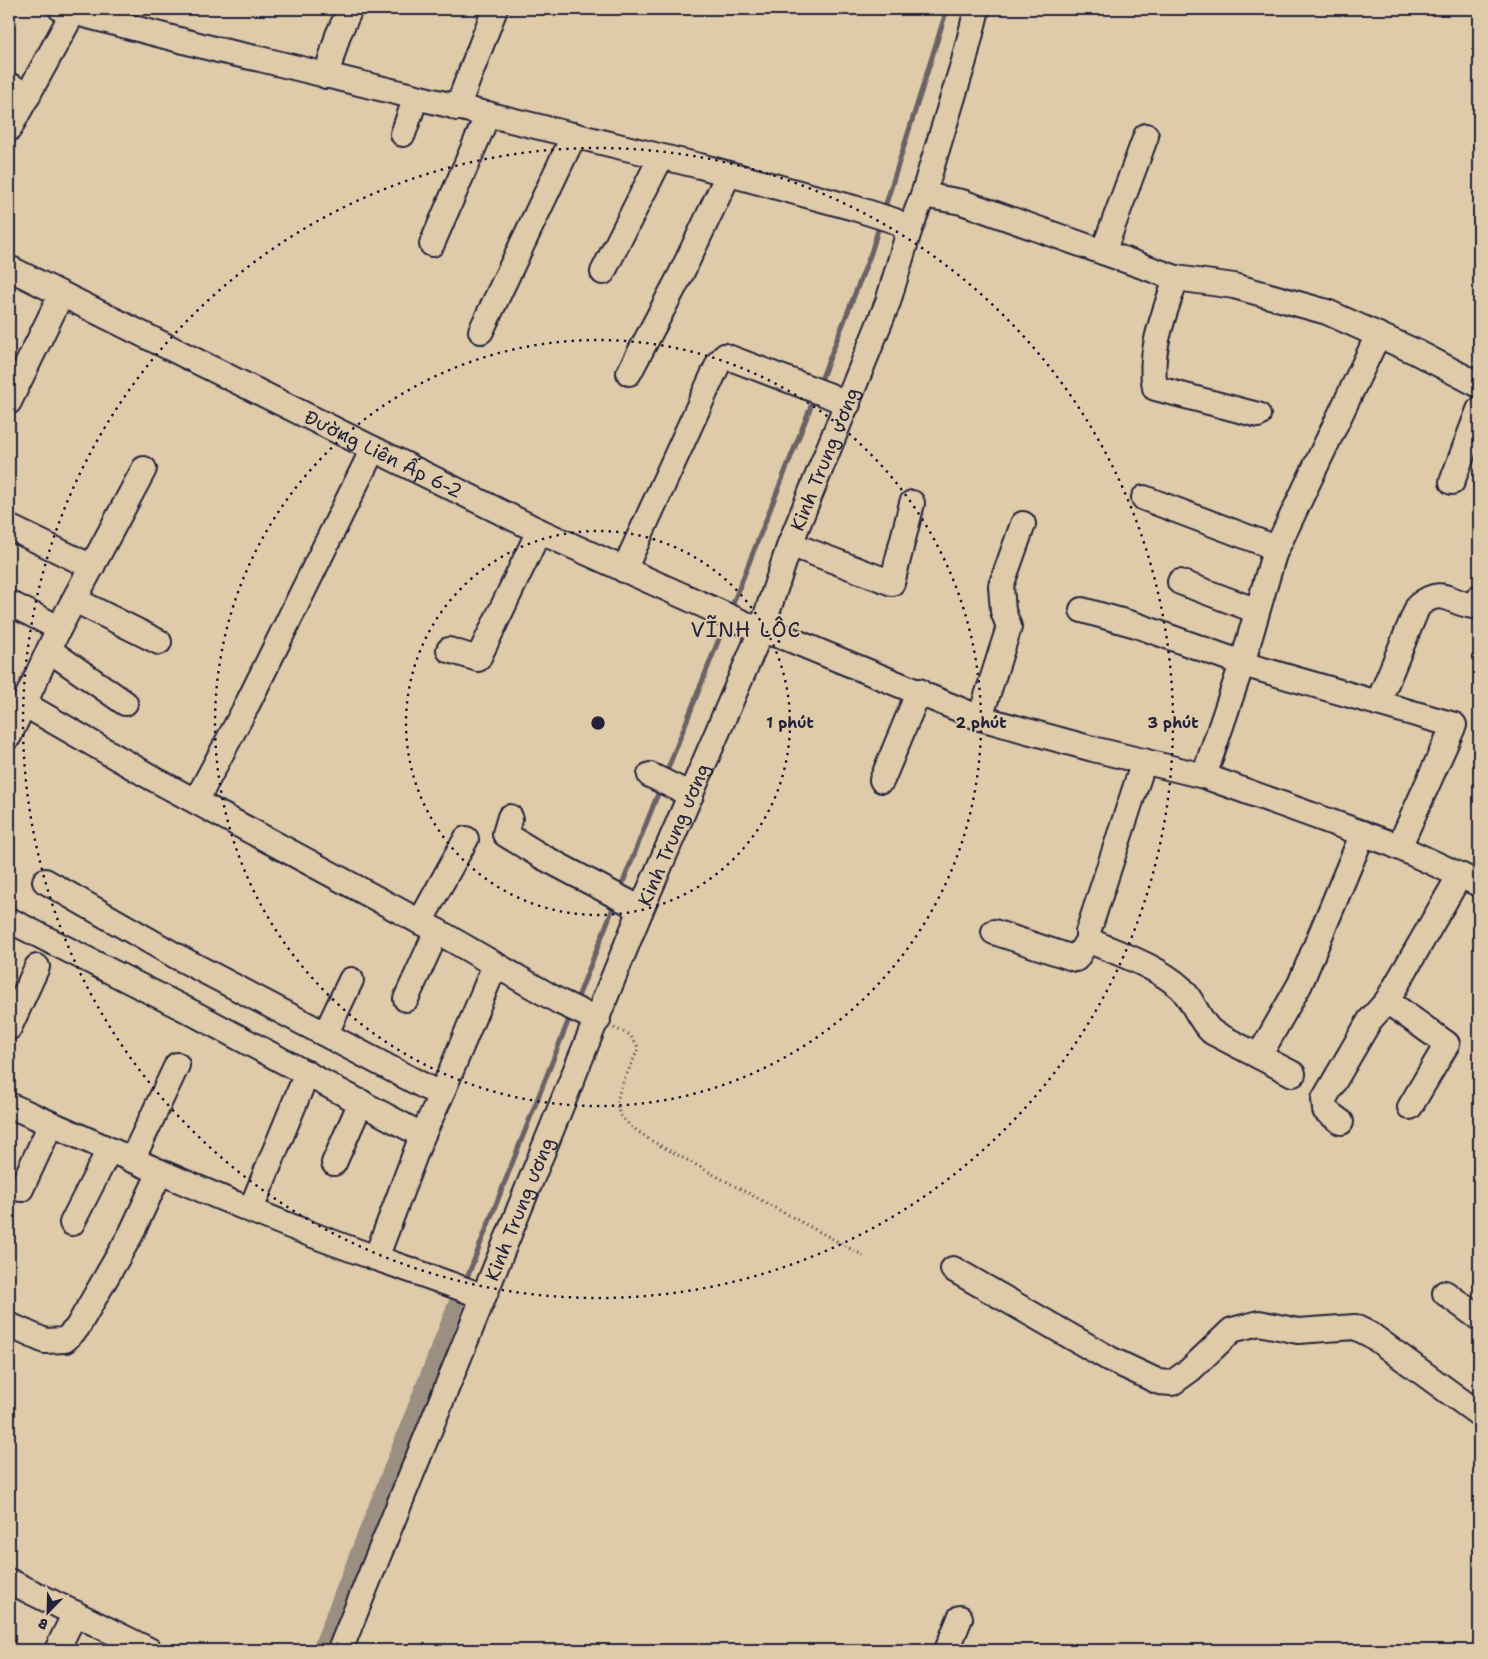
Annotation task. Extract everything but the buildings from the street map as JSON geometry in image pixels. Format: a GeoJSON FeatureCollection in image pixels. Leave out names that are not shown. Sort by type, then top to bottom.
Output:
{"type":"FeatureCollection","features":[{"type":"Feature","properties":{"kind":"street"},"geometry":{"type":"LineString","coordinates":[[326,76],[338,35],[350,9]]}},
{"type":"Feature","properties":{"kind":"street"},"geometry":{"type":"LineString","coordinates":[[457,108],[495,9]]}},
{"type":"Feature","properties":{"kind":"street","name":"Kinh Trung ương"},"geometry":{"type":"LineString","coordinates":[[340,1650],[470,1292],[593,1017],[634,907],[690,795],[754,627],[790,544],[838,400],[888,302],[902,226],[923,195],[964,61],[977,9]]}},
{"type":"Feature","properties":{"kind":"street"},"geometry":{"type":"LineString","coordinates":[[9,129],[19,90],[70,10],[326,76],[660,157],[854,208],[902,226]]}},
{"type":"Feature","properties":{"kind":"street"},"geometry":{"type":"LineString","coordinates":[[403,134],[416,98]]}},
{"type":"Feature","properties":{"kind":"street"},"geometry":{"type":"LineString","coordinates":[[432,244],[488,114]]}},
{"type":"Feature","properties":{"kind":"street"},"geometry":{"type":"LineString","coordinates":[[481,330],[574,135]]}},
{"type":"Feature","properties":{"kind":"street"},"geometry":{"type":"LineString","coordinates":[[1103,252],[1146,136]]}},
{"type":"Feature","properties":{"kind":"street"},"geometry":{"type":"LineString","coordinates":[[603,272],[660,157]]}},
{"type":"Feature","properties":{"kind":"street"},"geometry":{"type":"LineString","coordinates":[[629,372],[681,274],[728,175]]}},
{"type":"Feature","properties":{"kind":"street"},"geometry":{"type":"LineString","coordinates":[[923,195],[962,202],[1176,278],[1234,286],[1327,312],[1479,385]]}},
{"type":"Feature","properties":{"kind":"street","name":"Đường Liên Ấp 6-2"},"geometry":{"type":"LineString","coordinates":[[9,268],[539,531],[754,627],[784,637],[980,718],[1204,776],[1399,847],[1470,880]]}},
{"type":"Feature","properties":{"kind":"street"},"geometry":{"type":"LineString","coordinates":[[1176,278],[1159,334],[1152,370],[1155,388],[1258,416]]}},
{"type":"Feature","properties":{"kind":"street"},"geometry":{"type":"LineString","coordinates":[[9,402],[61,295]]}},
{"type":"Feature","properties":{"kind":"street"},"geometry":{"type":"LineString","coordinates":[[1204,776],[1242,664],[1274,554],[1378,335]]}},
{"type":"Feature","properties":{"kind":"street"},"geometry":{"type":"LineString","coordinates":[[624,570],[719,362],[725,356],[838,400]]}},
{"type":"Feature","properties":{"kind":"street"},"geometry":{"type":"LineString","coordinates":[[1452,482],[1479,410]]}},
{"type":"Feature","properties":{"kind":"street"},"geometry":{"type":"LineString","coordinates":[[196,801],[245,709],[373,449]]}},
{"type":"Feature","properties":{"kind":"street"},"geometry":{"type":"LineString","coordinates":[[9,736],[59,628],[144,469]]}},
{"type":"Feature","properties":{"kind":"street"},"geometry":{"type":"LineString","coordinates":[[1144,498],[1271,546],[1274,554]]}},
{"type":"Feature","properties":{"kind":"street"},"geometry":{"type":"LineString","coordinates":[[790,544],[892,583],[912,503]]}},
{"type":"Feature","properties":{"kind":"street"},"geometry":{"type":"LineString","coordinates":[[980,718],[1009,627],[1003,611],[1001,586],[1023,524]]}},
{"type":"Feature","properties":{"kind":"street"},"geometry":{"type":"LineString","coordinates":[[9,527],[92,567]]}},
{"type":"Feature","properties":{"kind":"street"},"geometry":{"type":"LineString","coordinates":[[449,650],[478,659],[539,531]]}},
{"type":"Feature","properties":{"kind":"street"},"geometry":{"type":"LineString","coordinates":[[1180,582],[1257,611]]}},
{"type":"Feature","properties":{"kind":"street"},"geometry":{"type":"LineString","coordinates":[[1378,703],[1418,606],[1430,597],[1443,595],[1474,606],[1479,597]]}},
{"type":"Feature","properties":{"kind":"street"},"geometry":{"type":"LineString","coordinates":[[75,600],[159,642]]}},
{"type":"Feature","properties":{"kind":"street"},"geometry":{"type":"LineString","coordinates":[[9,603],[59,628]]}},
{"type":"Feature","properties":{"kind":"street"},"geometry":{"type":"LineString","coordinates":[[1082,610],[1136,625],[1242,664],[1454,725],[1399,847]]}},
{"type":"Feature","properties":{"kind":"street"},"geometry":{"type":"LineString","coordinates":[[49,650],[125,703]]}},
{"type":"Feature","properties":{"kind":"street"},"geometry":{"type":"LineString","coordinates":[[882,780],[918,691]]}},
{"type":"Feature","properties":{"kind":"street"},"geometry":{"type":"LineString","coordinates":[[24,704],[196,801],[429,927],[560,1002],[593,1017]]}},
{"type":"Feature","properties":{"kind":"street"},"geometry":{"type":"LineString","coordinates":[[994,932],[1076,960],[1088,940],[1088,932],[1144,761]]}},
{"type":"Feature","properties":{"kind":"street"},"geometry":{"type":"LineString","coordinates":[[650,776],[690,795]]}},
{"type":"Feature","properties":{"kind":"street"},"geometry":{"type":"LineString","coordinates":[[510,817],[505,834],[634,907]]}},
{"type":"Feature","properties":{"kind":"street"},"geometry":{"type":"LineString","coordinates":[[1259,1056],[1300,984],[1363,833]]}},
{"type":"Feature","properties":{"kind":"street"},"geometry":{"type":"LineString","coordinates":[[406,998],[429,927],[466,839]]}},
{"type":"Feature","properties":{"kind":"street"},"geometry":{"type":"LineString","coordinates":[[1341,1122],[1325,1110],[1324,1098],[1370,1020],[1387,1001],[1470,880]]}},
{"type":"Feature","properties":{"kind":"street"},"geometry":{"type":"LineString","coordinates":[[45,882],[176,956],[441,1095]]}},
{"type":"Feature","properties":{"kind":"street"},"geometry":{"type":"LineString","coordinates":[[9,920],[361,1102],[416,1132],[420,1141]]}},
{"type":"Feature","properties":{"kind":"street"},"geometry":{"type":"LineString","coordinates":[[1088,940],[1145,965],[1181,989],[1203,1024],[1212,1032],[1293,1074]]}},
{"type":"Feature","properties":{"kind":"street"},"geometry":{"type":"LineString","coordinates":[[376,1258],[420,1141],[495,965]]}},
{"type":"Feature","properties":{"kind":"street"},"geometry":{"type":"LineString","coordinates":[[9,1028],[37,968]]}},
{"type":"Feature","properties":{"kind":"street"},"geometry":{"type":"LineString","coordinates":[[326,1033],[351,980]]}},
{"type":"Feature","properties":{"kind":"street"},"geometry":{"type":"LineString","coordinates":[[1387,1001],[1447,1044],[1410,1107]]}},
{"type":"Feature","properties":{"kind":"street"},"geometry":{"type":"LineString","coordinates":[[132,1160],[177,1065]]}},
{"type":"Feature","properties":{"kind":"street"},"geometry":{"type":"LineString","coordinates":[[251,1209],[307,1073]]}},
{"type":"Feature","properties":{"kind":"street"},"geometry":{"type":"LineString","coordinates":[[334,1163],[361,1102]]}},
{"type":"Feature","properties":{"kind":"street"},"geometry":{"type":"LineString","coordinates":[[9,1105],[132,1160],[251,1209],[376,1258],[470,1292]]}},
{"type":"Feature","properties":{"kind":"street"},"geometry":{"type":"LineString","coordinates":[[21,1190],[52,1124]]}},
{"type":"Feature","properties":{"kind":"street"},"geometry":{"type":"LineString","coordinates":[[72,1223],[109,1150]]}},
{"type":"Feature","properties":{"kind":"street"},"geometry":{"type":"LineString","coordinates":[[9,1325],[45,1341],[64,1340],[77,1328],[131,1234],[160,1172]]}},
{"type":"Feature","properties":{"kind":"street"},"geometry":{"type":"LineString","coordinates":[[953,1269],[1110,1359],[1159,1382],[1172,1383],[1190,1370],[1232,1330],[1259,1323],[1298,1331],[1355,1327],[1371,1335],[1479,1414]]}},
{"type":"Feature","properties":{"kind":"street"},"geometry":{"type":"LineString","coordinates":[[1445,1293],[1479,1318]]}},
{"type":"Feature","properties":{"kind":"street"},"geometry":{"type":"LineString","coordinates":[[9,1581],[149,1650]]}},
{"type":"Feature","properties":{"kind":"street"},"geometry":{"type":"LineString","coordinates":[[57,1650],[75,1613]]}},
{"type":"Feature","properties":{"kind":"street"},"geometry":{"type":"LineString","coordinates":[[947,1650],[960,1618]]}},
{"type":"Feature","properties":{"kind":"path"},"geometry":{"type":"LineString","coordinates":[[593,1017],[630,1035],[638,1047],[635,1061],[617,1097],[616,1106],[622,1118],[650,1140],[864,1256]]}},
{"type":"Feature","properties":{"kind":"waterway"},"geometry":{"type":"LineString","coordinates":[[884,210],[947,9]]}},
{"type":"Feature","properties":{"kind":"waterway"},"geometry":{"type":"LineString","coordinates":[[819,385],[871,253],[880,223]]}},
{"type":"Feature","properties":{"kind":"waterway"},"geometry":{"type":"LineString","coordinates":[[730,611],[815,396]]}},
{"type":"Feature","properties":{"kind":"waterway"},"geometry":{"type":"LineString","coordinates":[[665,776],[726,621]]}},
{"type":"Feature","properties":{"kind":"waterway"},"geometry":{"type":"LineString","coordinates":[[620,890],[661,786]]}},
{"type":"Feature","properties":{"kind":"waterway"},"geometry":{"type":"LineString","coordinates":[[576,1002],[615,903]]}},
{"type":"Feature","properties":{"kind":"waterway"},"geometry":{"type":"LineString","coordinates":[[465,1283],[571,1014]]}},
{"type":"Feature","properties":{"kind":"waterway"},"geometry":{"type":"LineString","coordinates":[[320,1650],[457,1302]]}},
{"type":"Feature","properties":{"kind":"district","name":"VĨNH LỘC"},"geometry":{"type":"Point","coordinates":[746,630]}}]}
